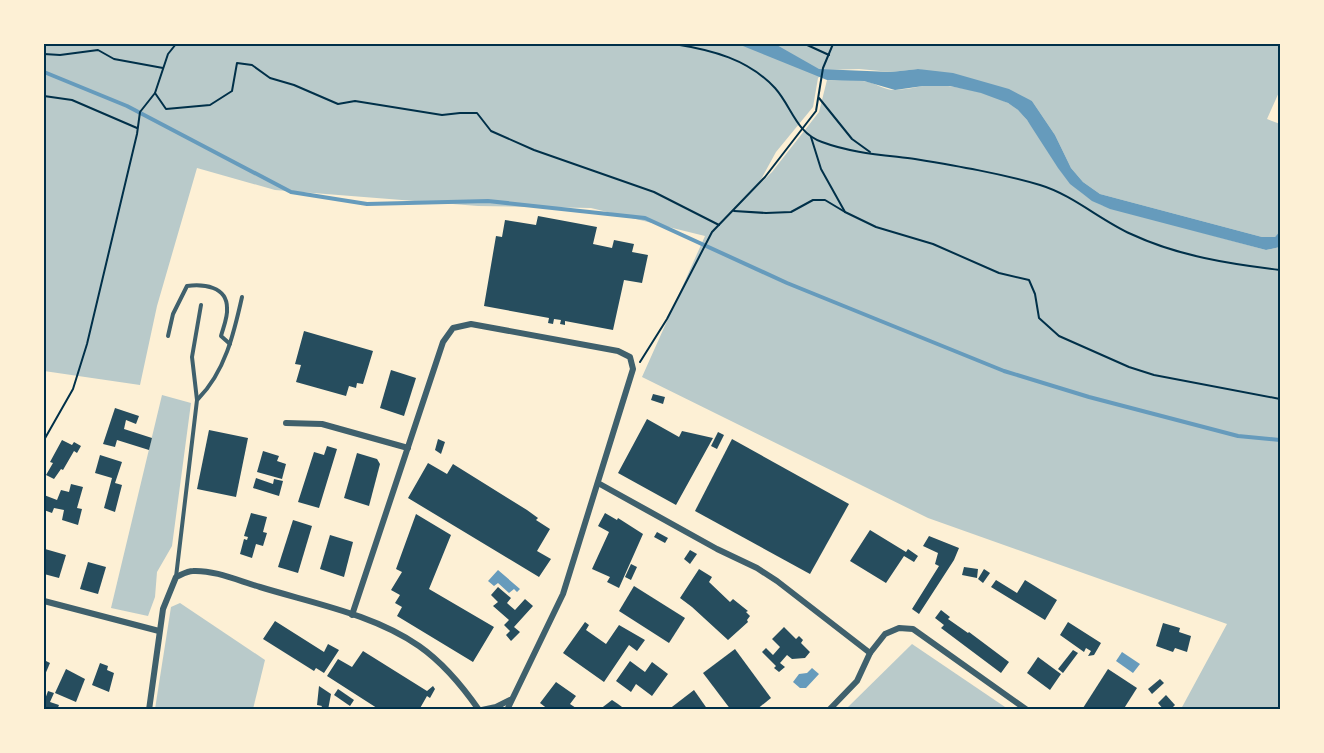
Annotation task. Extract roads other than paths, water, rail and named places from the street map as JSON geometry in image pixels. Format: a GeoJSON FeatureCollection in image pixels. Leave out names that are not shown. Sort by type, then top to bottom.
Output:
{"type":"FeatureCollection","features":[{"type":"Feature","properties":{"kind":"street"},"geometry":{"type":"LineString","coordinates":[[352,615],[443,342],[453,328],[471,324],[618,351],[630,357],[633,369],[563,594],[507,710]]}},
{"type":"Feature","properties":{"kind":"street"},"geometry":{"type":"LineString","coordinates":[[286,423],[322,424],[408,448]]}},
{"type":"Feature","properties":{"kind":"street"},"geometry":{"type":"LineString","coordinates":[[598,483],[763,572],[870,652]]}},
{"type":"Feature","properties":{"kind":"street"},"geometry":{"type":"LineString","coordinates":[[149,710],[163,609],[176,577],[190,570],[352,615],[388,629],[419,646],[442,667],[481,710],[496,707],[510,700]]}},
{"type":"Feature","properties":{"kind":"street"},"geometry":{"type":"LineString","coordinates":[[44,601],[159,631]]}},
{"type":"Feature","properties":{"kind":"street"},"geometry":{"type":"LineString","coordinates":[[829,710],[857,681],[870,652],[885,634],[899,628],[913,629],[1027,710]]}},
{"type":"Feature","properties":{"kind":"lane"},"geometry":{"type":"LineString","coordinates":[[168,336],[173,315],[187,286],[208,285],[222,293],[228,307],[222,336],[230,344]]}},
{"type":"Feature","properties":{"kind":"lane"},"geometry":{"type":"LineString","coordinates":[[197,400],[216,376],[230,344],[242,297]]}},
{"type":"Feature","properties":{"kind":"lane"},"geometry":{"type":"LineString","coordinates":[[176,577],[197,400],[192,357],[201,305]]}},
{"type":"Feature","properties":{"kind":"water"},"geometry":{"type":"Polygon","coordinates":[[[738,44],[775,44],[819,69],[891,72],[918,69],[953,73],[1009,89],[1032,101],[1055,135],[1071,168],[1083,182],[1100,194],[1262,237],[1275,237],[1280,231],[1280,247],[1266,250],[1110,209],[1092,201],[1070,184],[1027,120],[1008,103],[981,93],[950,86],[923,86],[895,90],[864,81],[827,80],[738,44]]]}},
{"type":"Feature","properties":{"kind":"water"},"geometry":{"type":"Polygon","coordinates":[[[498,570],[520,589],[517,592],[514,589],[509,593],[498,583],[494,586],[488,581],[498,570]]]}},
{"type":"Feature","properties":{"kind":"water"},"geometry":{"type":"Polygon","coordinates":[[[1122,652],[1140,664],[1133,673],[1116,661],[1122,652]]]}},
{"type":"Feature","properties":{"kind":"water"},"geometry":{"type":"Polygon","coordinates":[[[812,668],[819,674],[806,688],[800,688],[793,682],[799,674],[807,673],[812,668]]]}},
{"type":"Feature","properties":{"kind":"waterway"},"geometry":{"type":"LineString","coordinates":[[44,72],[127,106],[291,192],[367,204],[488,201],[645,218],[787,283],[1004,371],[1089,397],[1238,436],[1280,440]]}}]}
